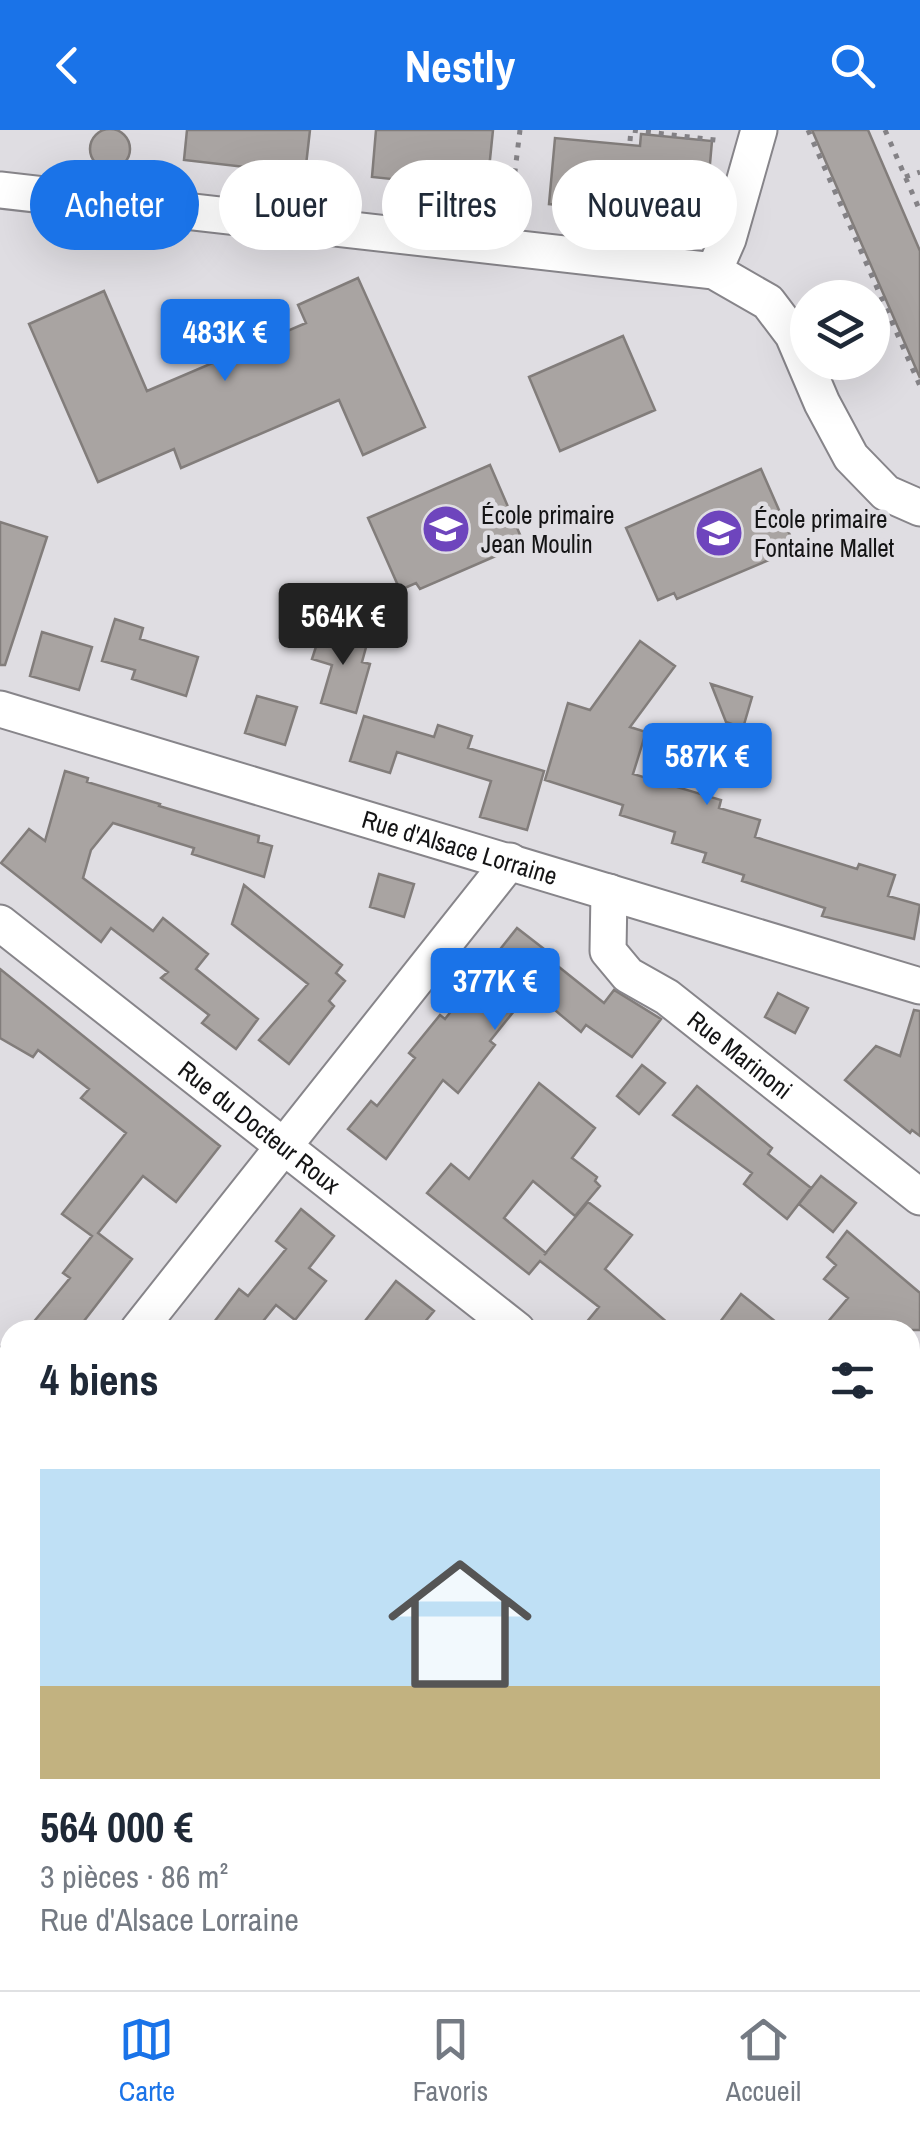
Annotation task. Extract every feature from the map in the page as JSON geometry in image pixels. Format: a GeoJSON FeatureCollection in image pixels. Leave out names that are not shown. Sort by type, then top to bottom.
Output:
{"type":"FeatureCollection","features":[{"type":"Feature","properties":{"kind":"street"},"geometry":{"type":"LineString","coordinates":[[714,271],[728,239],[756,144]]}},
{"type":"Feature","properties":{"kind":"street"},"geometry":{"type":"LineString","coordinates":[[0,190],[714,271],[768,302],[794,335],[822,403],[851,457],[886,493],[920,508]]}},
{"type":"Feature","properties":{"kind":"street","name":"Rue d'Alsace Lorraine"},"geometry":{"type":"LineString","coordinates":[[0,709],[920,986]]}},
{"type":"Feature","properties":{"kind":"street"},"geometry":{"type":"LineString","coordinates":[[146,1320],[510,861]]}},
{"type":"Feature","properties":{"kind":"street","name":"Rue Marinoni"},"geometry":{"type":"LineString","coordinates":[[609,892],[608,951],[628,975],[667,996],[920,1197]]}},
{"type":"Feature","properties":{"kind":"street","name":"Rue du Docteur Roux"},"geometry":{"type":"LineString","coordinates":[[0,923],[503,1320]]}},
{"type":"Feature","properties":{"kind":"path"},"geometry":{"type":"LineString","coordinates":[[516,160],[520,130]]}},
{"type":"Feature","properties":{"kind":"path"},"geometry":{"type":"LineString","coordinates":[[630,141],[631,130],[723,139],[722,154],[756,144]]}},
{"type":"Feature","properties":{"kind":"path"},"geometry":{"type":"LineString","coordinates":[[808,130],[920,386]]}},
{"type":"Feature","properties":{"kind":"path"},"geometry":{"type":"LineString","coordinates":[[884,130],[920,211]]}},
{"type":"Feature","properties":{"kind":"path"},"geometry":{"type":"LineString","coordinates":[[905,178],[920,172]]}},
{"type":"Feature","properties":{"kind":"path"},"geometry":{"type":"LineString","coordinates":[[548,216],[552,216]]}},
{"type":"Feature","properties":{"kind":"building"},"geometry":{"type":"Polygon","coordinates":[[[110,129],[124,135],[128,142],[126,160],[94,160],[90,149],[96,135],[110,129]]]}},
{"type":"Feature","properties":{"kind":"building"},"geometry":{"type":"Polygon","coordinates":[[[187,130],[310,130],[307,160],[219,160],[219,164],[184,160],[187,130]]]}},
{"type":"Feature","properties":{"kind":"building"},"geometry":{"type":"Polygon","coordinates":[[[376,130],[493,130],[490,160],[382,160],[382,178],[372,177],[376,130]]]}},
{"type":"Feature","properties":{"kind":"building"},"geometry":{"type":"Polygon","coordinates":[[[812,130],[868,130],[920,251],[920,378],[890,309],[890,280],[877,280],[812,130]]]}},
{"type":"Feature","properties":{"kind":"building"},"geometry":{"type":"Polygon","coordinates":[[[641,134],[712,141],[710,160],[553,160],[555,138],[640,146],[641,134]]]}},
{"type":"Feature","properties":{"kind":"building"},"geometry":{"type":"Polygon","coordinates":[[[358,278],[425,427],[363,455],[339,400],[181,468],[174,449],[98,482],[29,324],[104,291],[147,391],[306,323],[298,305],[358,278]]]}},
{"type":"Feature","properties":{"kind":"building"},"geometry":{"type":"Polygon","coordinates":[[[623,336],[655,410],[560,451],[529,377],[623,336]]]}},
{"type":"Feature","properties":{"kind":"building"},"geometry":{"type":"Polygon","coordinates":[[[490,465],[521,537],[502,545],[505,552],[420,589],[416,583],[400,590],[368,518],[490,465]]]}},
{"type":"Feature","properties":{"kind":"building"},"geometry":{"type":"Polygon","coordinates":[[[761,469],[793,542],[773,550],[776,557],[677,599],[674,593],[658,600],[626,528],[761,469]]]}},
{"type":"Feature","properties":{"kind":"building"},"geometry":{"type":"Polygon","coordinates":[[[0,522],[47,537],[5,665],[0,665],[0,522]]]}},
{"type":"Feature","properties":{"kind":"building"},"geometry":{"type":"Polygon","coordinates":[[[115,619],[143,628],[140,639],[198,657],[186,696],[132,679],[135,670],[102,661],[115,619]]]}},
{"type":"Feature","properties":{"kind":"building"},"geometry":{"type":"Polygon","coordinates":[[[323,625],[368,640],[362,662],[370,664],[356,713],[321,703],[332,665],[312,659],[323,625]]]}},
{"type":"Feature","properties":{"kind":"building"},"geometry":{"type":"Polygon","coordinates":[[[42,632],[92,647],[79,690],[30,676],[42,632]]]}},
{"type":"Feature","properties":{"kind":"building"},"geometry":{"type":"Polygon","coordinates":[[[640,641],[675,666],[630,727],[646,732],[633,774],[721,800],[719,808],[760,820],[755,837],[857,869],[859,864],[895,875],[888,896],[920,905],[914,939],[822,916],[825,908],[742,881],[744,875],[703,862],[706,853],[672,843],[675,832],[620,815],[623,805],[545,780],[568,703],[590,710],[640,641]]]}},
{"type":"Feature","properties":{"kind":"building"},"geometry":{"type":"Polygon","coordinates":[[[711,684],[752,697],[743,728],[726,722],[711,684]]]}},
{"type":"Feature","properties":{"kind":"building"},"geometry":{"type":"Polygon","coordinates":[[[257,696],[297,707],[285,745],[245,733],[257,696]]]}},
{"type":"Feature","properties":{"kind":"building"},"geometry":{"type":"Polygon","coordinates":[[[364,716],[434,737],[438,725],[472,736],[468,748],[544,771],[527,830],[480,817],[491,781],[397,752],[390,773],[350,761],[364,716]]]}},
{"type":"Feature","properties":{"kind":"building"},"geometry":{"type":"Polygon","coordinates":[[[65,771],[88,778],[87,782],[259,836],[258,842],[272,846],[264,877],[192,854],[194,848],[113,823],[91,850],[83,878],[153,931],[163,918],[208,954],[196,969],[258,1019],[236,1049],[202,1023],[209,1015],[161,978],[168,972],[111,928],[101,942],[1,863],[29,829],[45,841],[65,771]]]}},
{"type":"Feature","properties":{"kind":"building"},"geometry":{"type":"Polygon","coordinates":[[[379,874],[414,884],[404,917],[370,907],[379,874]]]}},
{"type":"Feature","properties":{"kind":"building"},"geometry":{"type":"Polygon","coordinates":[[[244,885],[342,965],[336,973],[345,981],[329,1001],[334,1006],[289,1064],[259,1040],[308,984],[232,924],[244,885]]]}},
{"type":"Feature","properties":{"kind":"building"},"geometry":{"type":"Polygon","coordinates":[[[517,928],[604,1003],[614,990],[661,1019],[632,1057],[586,1025],[581,1032],[531,990],[490,1041],[495,1045],[458,1093],[443,1080],[386,1159],[348,1129],[371,1101],[377,1106],[415,1058],[409,1053],[440,1015],[445,1019],[517,928]]]}},
{"type":"Feature","properties":{"kind":"building"},"geometry":{"type":"Polygon","coordinates":[[[0,969],[220,1146],[176,1202],[143,1176],[98,1233],[132,1259],[85,1320],[35,1320],[70,1278],[63,1273],[92,1236],[62,1214],[126,1133],[81,1098],[89,1089],[38,1050],[33,1057],[0,1038],[0,969]]]}},
{"type":"Feature","properties":{"kind":"building"},"geometry":{"type":"Polygon","coordinates":[[[778,993],[808,1008],[795,1033],[765,1017],[778,993]]]}},
{"type":"Feature","properties":{"kind":"building"},"geometry":{"type":"Polygon","coordinates":[[[914,1010],[920,1011],[920,1136],[912,1130],[910,1133],[845,1080],[876,1046],[900,1056],[914,1010]]]}},
{"type":"Feature","properties":{"kind":"building"},"geometry":{"type":"Polygon","coordinates":[[[642,1065],[665,1083],[639,1114],[617,1096],[642,1065]]]}},
{"type":"Feature","properties":{"kind":"building"},"geometry":{"type":"Polygon","coordinates":[[[539,1083],[595,1128],[572,1158],[597,1177],[595,1181],[600,1186],[575,1216],[533,1181],[504,1218],[546,1253],[588,1202],[632,1235],[605,1269],[664,1320],[588,1320],[599,1307],[540,1261],[529,1274],[427,1193],[451,1164],[469,1179],[539,1083]]]}},
{"type":"Feature","properties":{"kind":"building"},"geometry":{"type":"Polygon","coordinates":[[[697,1086],[772,1148],[768,1154],[811,1188],[787,1219],[744,1184],[752,1173],[673,1115],[697,1086]]]}},
{"type":"Feature","properties":{"kind":"building"},"geometry":{"type":"Polygon","coordinates":[[[821,1176],[856,1203],[833,1232],[799,1204],[821,1176]]]}},
{"type":"Feature","properties":{"kind":"building"},"geometry":{"type":"Polygon","coordinates":[[[301,1209],[334,1236],[309,1268],[326,1281],[295,1320],[276,1305],[264,1320],[216,1320],[239,1289],[248,1296],[286,1249],[276,1241],[301,1209]]]}},
{"type":"Feature","properties":{"kind":"building"},"geometry":{"type":"Polygon","coordinates":[[[847,1231],[920,1293],[920,1320],[829,1320],[848,1298],[824,1279],[836,1265],[827,1257],[847,1231]]]}},
{"type":"Feature","properties":{"kind":"building"},"geometry":{"type":"Polygon","coordinates":[[[396,1281],[434,1311],[426,1320],[366,1320],[396,1281]]]}},
{"type":"Feature","properties":{"kind":"building"},"geometry":{"type":"Polygon","coordinates":[[[741,1294],[774,1320],[722,1320],[741,1294]]]}},
{"type":"Feature","properties":{"kind":"place","name":"École primaire Jean Moulin"},"geometry":{"type":"Point","coordinates":[446,529]}},
{"type":"Feature","properties":{"kind":"place","name":"École primaire Fontaine Mallet"},"geometry":{"type":"Point","coordinates":[719,533]}}]}
